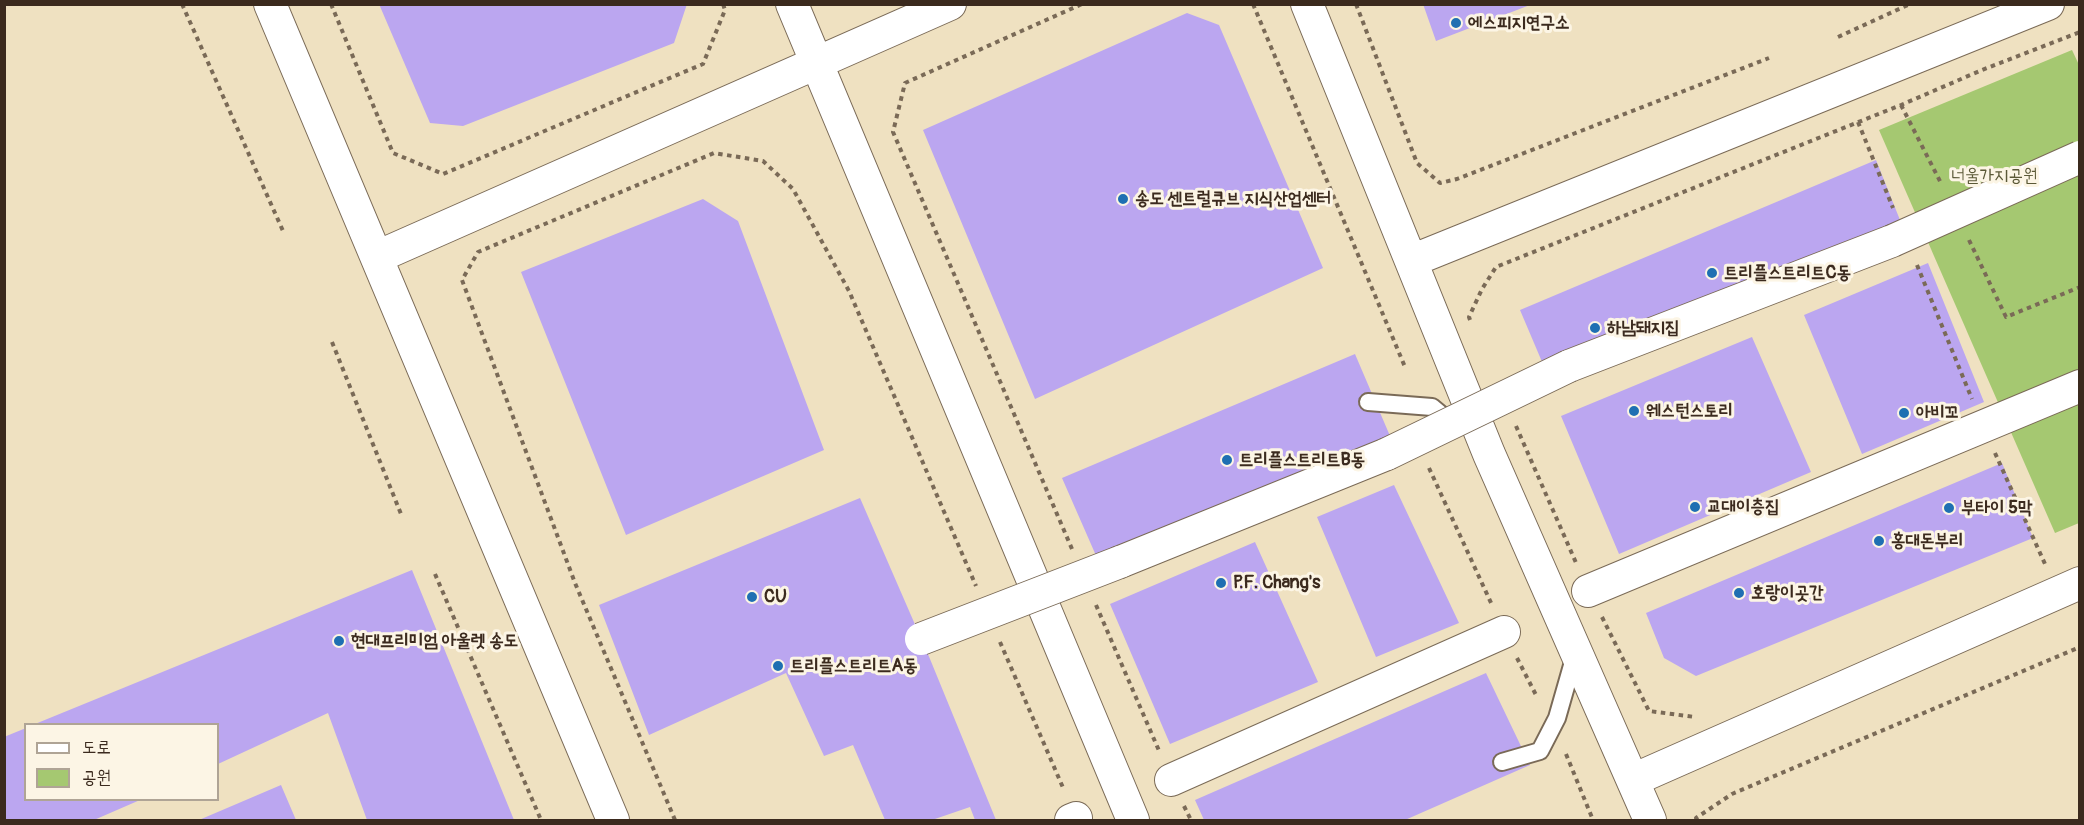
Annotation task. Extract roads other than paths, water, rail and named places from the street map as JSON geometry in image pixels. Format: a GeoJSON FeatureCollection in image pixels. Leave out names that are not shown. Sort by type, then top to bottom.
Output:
{"type":"FeatureCollection","features":[{"type":"Feature","properties":{"kind":"street"},"geometry":{"type":"LineString","coordinates":[[270,4],[613,820]]}},
{"type":"Feature","properties":{"kind":"street"},"geometry":{"type":"LineString","coordinates":[[792,4],[1133,820]]}},
{"type":"Feature","properties":{"kind":"street"},"geometry":{"type":"LineString","coordinates":[[377,257],[950,4]]}},
{"type":"Feature","properties":{"kind":"street"},"geometry":{"type":"LineString","coordinates":[[1307,4],[1489,454],[1650,820]]}},
{"type":"Feature","properties":{"kind":"street"},"geometry":{"type":"LineString","coordinates":[[1411,261],[2048,4]]}},
{"type":"Feature","properties":{"kind":"street"},"geometry":{"type":"LineString","coordinates":[[921,639],[1120,562],[1387,454],[1569,366],[1901,237],[2079,157]]}},
{"type":"Feature","properties":{"kind":"street"},"geometry":{"type":"LineString","coordinates":[[1588,591],[2079,386]]}},
{"type":"Feature","properties":{"kind":"street"},"geometry":{"type":"LineString","coordinates":[[1633,780],[2079,583]]}},
{"type":"Feature","properties":{"kind":"street"},"geometry":{"type":"LineString","coordinates":[[1172,780],[1504,632]]}},
{"type":"Feature","properties":{"kind":"lane"},"geometry":{"type":"LineString","coordinates":[[1368,402],[1432,407],[1489,454]]}},
{"type":"Feature","properties":{"kind":"lane"},"geometry":{"type":"LineString","coordinates":[[1502,762],[1540,751],[1557,718],[1576,651]]}},
{"type":"Feature","properties":{"kind":"place","name":"에스피지연구소"},"geometry":{"type":"Point","coordinates":[1456,23]}},
{"type":"Feature","properties":{"kind":"place","name":"송도 센트럴큐브 지식산업센터"},"geometry":{"type":"Point","coordinates":[1123,199]}},
{"type":"Feature","properties":{"kind":"place","name":"트리플스트리트C동"},"geometry":{"type":"Point","coordinates":[1712,273]}},
{"type":"Feature","properties":{"kind":"place","name":"하남돼지집"},"geometry":{"type":"Point","coordinates":[1595,328]}},
{"type":"Feature","properties":{"kind":"place","name":"웨스턴스토리"},"geometry":{"type":"Point","coordinates":[1634,411]}},
{"type":"Feature","properties":{"kind":"place","name":"아비꼬"},"geometry":{"type":"Point","coordinates":[1904,413]}},
{"type":"Feature","properties":{"kind":"place","name":"트리플스트리트B동"},"geometry":{"type":"Point","coordinates":[1227,460]}},
{"type":"Feature","properties":{"kind":"place","name":"교대이층집"},"geometry":{"type":"Point","coordinates":[1695,507]}},
{"type":"Feature","properties":{"kind":"place","name":"부타이 5막"},"geometry":{"type":"Point","coordinates":[1949,508]}},
{"type":"Feature","properties":{"kind":"place","name":"홍대돈부리"},"geometry":{"type":"Point","coordinates":[1879,541]}},
{"type":"Feature","properties":{"kind":"place","name":"P.F. Chang's"},"geometry":{"type":"Point","coordinates":[1221,583]}},
{"type":"Feature","properties":{"kind":"place","name":"호랑이곳간"},"geometry":{"type":"Point","coordinates":[1739,593]}},
{"type":"Feature","properties":{"kind":"place","name":"CU"},"geometry":{"type":"Point","coordinates":[752,597]}},
{"type":"Feature","properties":{"kind":"place","name":"현대프리미엄 아울렛 송도"},"geometry":{"type":"Point","coordinates":[339,641]}},
{"type":"Feature","properties":{"kind":"place","name":"트리플스트리트A동"},"geometry":{"type":"Point","coordinates":[778,666]}},
{"type":"Feature","properties":{"kind":"park label","name":"너울가지공원"},"geometry":{"type":"Point","coordinates":[1994,176]}}]}
